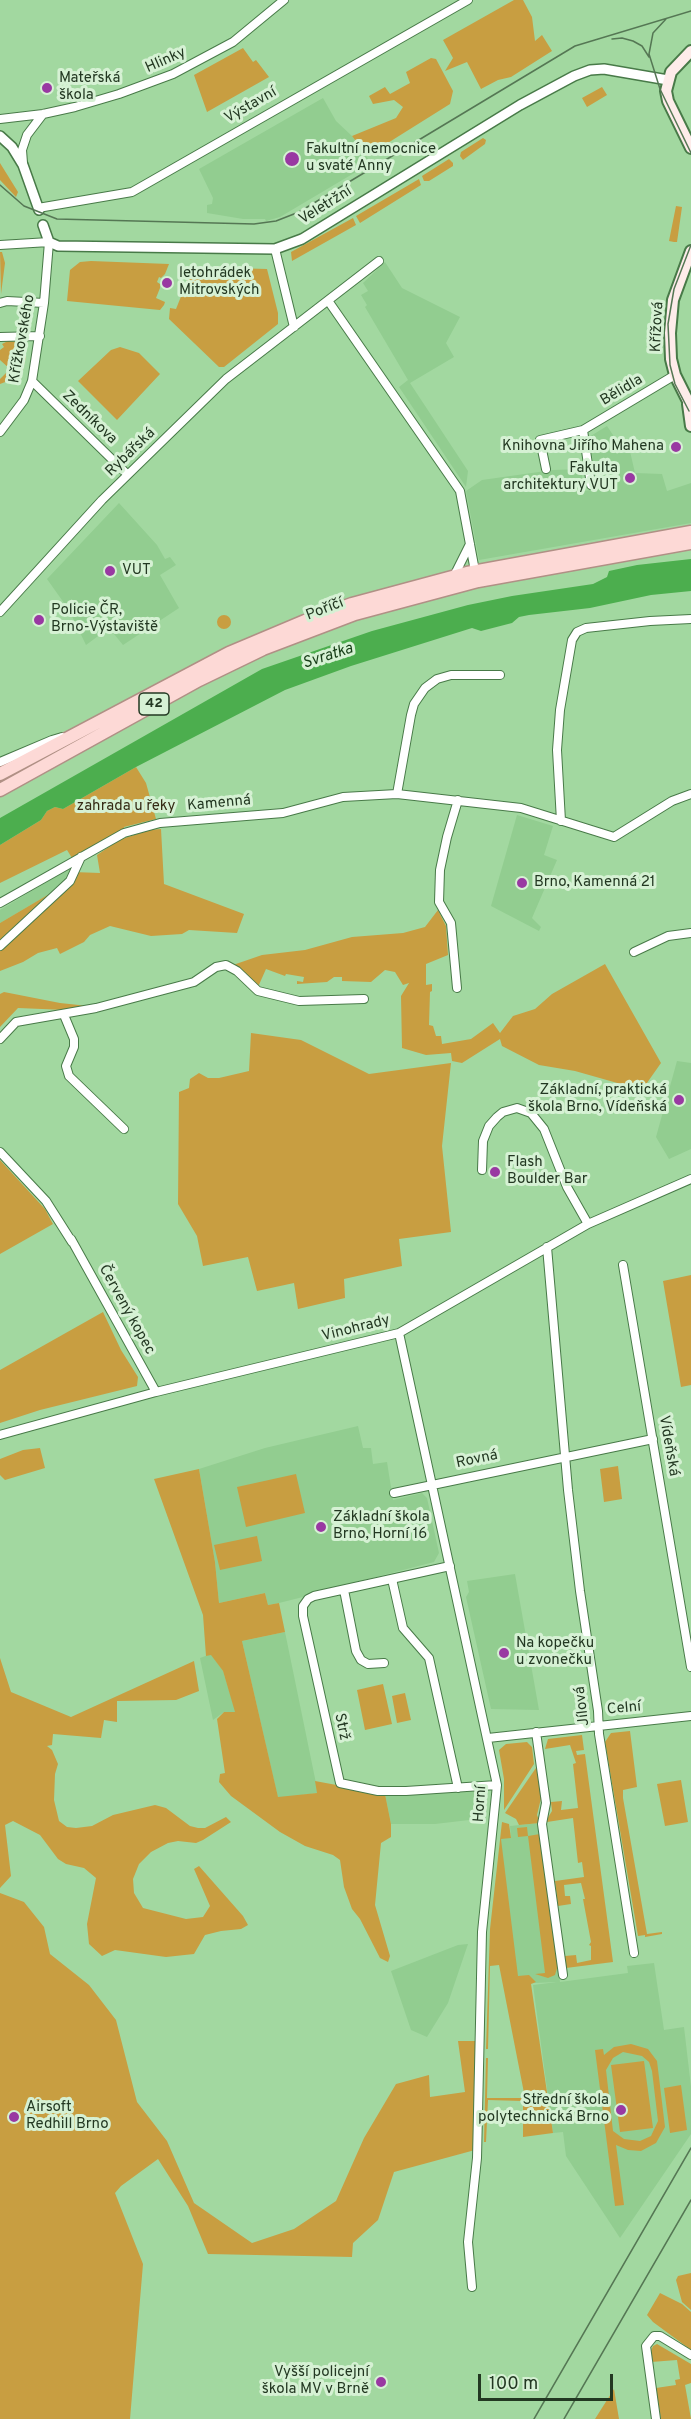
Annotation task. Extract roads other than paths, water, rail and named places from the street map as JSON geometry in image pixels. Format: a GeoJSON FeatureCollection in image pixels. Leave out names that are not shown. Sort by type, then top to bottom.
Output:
{"type":"FeatureCollection","features":[{"type":"Feature","properties":{"kind":"main road"},"geometry":{"type":"LineString","coordinates":[[691,51],[675,67],[668,80],[667,99],[691,148]]}},
{"type":"Feature","properties":{"kind":"main road","name":"Křížová"},"geometry":{"type":"LineString","coordinates":[[691,251],[676,289],[670,312],[670,354],[675,375],[689,405],[691,426]]}},
{"type":"Feature","properties":{"kind":"main road","name":"Poříčí"},"geometry":{"type":"LineString","coordinates":[[0,774],[170,683],[280,631],[352,604],[454,576],[691,532]]}},
{"type":"Feature","properties":{"kind":"main road","name":"Poříčí"},"geometry":{"type":"LineString","coordinates":[[0,790],[199,680],[263,649],[355,614],[478,581],[691,543]]}},
{"type":"Feature","properties":{"kind":"street","name":"Hlinky"},"geometry":{"type":"LineString","coordinates":[[0,119],[43,114],[129,90],[195,64],[242,36],[284,0]]}},
{"type":"Feature","properties":{"kind":"street","name":"Výstavní"},"geometry":{"type":"LineString","coordinates":[[0,136],[12,147],[23,165],[38,209],[132,192],[468,0]]}},
{"type":"Feature","properties":{"kind":"street","name":"Veletržní"},"geometry":{"type":"LineString","coordinates":[[49,242],[58,246],[70,247],[275,249],[302,239],[520,105],[586,71],[604,69],[668,80]]}},
{"type":"Feature","properties":{"kind":"street"},"geometry":{"type":"LineString","coordinates":[[23,165],[22,150],[27,135],[43,114]]}},
{"type":"Feature","properties":{"kind":"street"},"geometry":{"type":"LineString","coordinates":[[0,245],[49,242],[43,225]]}},
{"type":"Feature","properties":{"kind":"street","name":"Křížkovského"},"geometry":{"type":"LineString","coordinates":[[0,432],[24,400],[32,381],[40,336],[49,242]]}},
{"type":"Feature","properties":{"kind":"street"},"geometry":{"type":"LineString","coordinates":[[275,249],[294,327]]}},
{"type":"Feature","properties":{"kind":"street","name":"Rybářská"},"geometry":{"type":"LineString","coordinates":[[0,612],[128,474],[226,379],[329,302],[379,261]]}},
{"type":"Feature","properties":{"kind":"street"},"geometry":{"type":"LineString","coordinates":[[0,303],[7,301],[44,303]]}},
{"type":"Feature","properties":{"kind":"street"},"geometry":{"type":"LineString","coordinates":[[329,302],[460,491],[475,572]]}},
{"type":"Feature","properties":{"kind":"street"},"geometry":{"type":"LineString","coordinates":[[0,337],[40,336]]}},
{"type":"Feature","properties":{"kind":"street","name":"Bělidla"},"geometry":{"type":"LineString","coordinates":[[546,469],[540,440],[583,430],[675,375]]}},
{"type":"Feature","properties":{"kind":"street","name":"Zedníkova"},"geometry":{"type":"LineString","coordinates":[[32,381],[128,474]]}},
{"type":"Feature","properties":{"kind":"street"},"geometry":{"type":"LineString","coordinates":[[583,430],[591,485]]}},
{"type":"Feature","properties":{"kind":"street"},"geometry":{"type":"LineString","coordinates":[[454,576],[470,544]]}},
{"type":"Feature","properties":{"kind":"street"},"geometry":{"type":"LineString","coordinates":[[561,821],[558,730],[572,640],[577,632],[586,628],[650,621],[691,620]]}},
{"type":"Feature","properties":{"kind":"street"},"geometry":{"type":"LineString","coordinates":[[397,795],[411,715],[414,704],[425,688],[451,675],[500,675]]}},
{"type":"Feature","properties":{"kind":"street","name":"Poříčí"},"geometry":{"type":"LineString","coordinates":[[0,762],[52,740],[75,735]]}},
{"type":"Feature","properties":{"kind":"street","name":"Kamenná"},"geometry":{"type":"LineString","coordinates":[[0,903],[124,833],[160,823],[283,813],[343,797],[397,795],[521,808],[614,837],[672,801],[691,794]]}},
{"type":"Feature","properties":{"kind":"street"},"geometry":{"type":"LineString","coordinates":[[457,988],[451,923],[439,902],[440,870],[458,800]]}},
{"type":"Feature","properties":{"kind":"street"},"geometry":{"type":"LineString","coordinates":[[0,946],[70,881],[81,857]]}},
{"type":"Feature","properties":{"kind":"street"},"geometry":{"type":"LineString","coordinates":[[634,952],[668,936],[691,933]]}},
{"type":"Feature","properties":{"kind":"street"},"geometry":{"type":"LineString","coordinates":[[0,1038],[16,1022],[96,1008],[194,982],[216,967],[226,965],[237,971],[258,991],[299,1001],[364,999]]}},
{"type":"Feature","properties":{"kind":"street"},"geometry":{"type":"LineString","coordinates":[[64,1015],[74,1039],[74,1047],[66,1066],[69,1076],[124,1129]]}},
{"type":"Feature","properties":{"kind":"street"},"geometry":{"type":"LineString","coordinates":[[482,1170],[483,1141],[489,1126],[503,1112],[517,1108],[531,1113],[544,1129],[567,1187],[588,1224]]}},
{"type":"Feature","properties":{"kind":"street","name":"Červený kopec"},"geometry":{"type":"LineString","coordinates":[[0,1152],[46,1201],[72,1240],[156,1392]]}},
{"type":"Feature","properties":{"kind":"street","name":"Vinohrady"},"geometry":{"type":"LineString","coordinates":[[0,1435],[156,1392],[399,1333],[588,1224],[691,1179]]}},
{"type":"Feature","properties":{"kind":"street","name":"Jílová"},"geometry":{"type":"LineString","coordinates":[[547,1247],[578,1572],[634,1953]]}},
{"type":"Feature","properties":{"kind":"street","name":"Vídeňská"},"geometry":{"type":"LineString","coordinates":[[623,1265],[691,1667]]}},
{"type":"Feature","properties":{"kind":"street","name":"Horní"},"geometry":{"type":"LineString","coordinates":[[399,1333],[497,1785],[482,1932],[477,2158],[468,2242],[472,2287]]}},
{"type":"Feature","properties":{"kind":"street"},"geometry":{"type":"LineString","coordinates":[[566,1456],[653,1439]]}},
{"type":"Feature","properties":{"kind":"street","name":"Rovná"},"geometry":{"type":"LineString","coordinates":[[394,1493],[566,1456]]}},
{"type":"Feature","properties":{"kind":"street","name":"Strž"},"geometry":{"type":"LineString","coordinates":[[450,1566],[314,1596],[308,1599],[303,1606],[340,1783],[378,1791],[497,1785]]}},
{"type":"Feature","properties":{"kind":"street"},"geometry":{"type":"LineString","coordinates":[[393,1579],[403,1628],[429,1658],[458,1788]]}},
{"type":"Feature","properties":{"kind":"street"},"geometry":{"type":"LineString","coordinates":[[344,1590],[356,1651],[361,1660],[368,1664],[384,1663]]}},
{"type":"Feature","properties":{"kind":"street","name":"Celní"},"geometry":{"type":"LineString","coordinates":[[488,1738],[691,1716]]}},
{"type":"Feature","properties":{"kind":"street"},"geometry":{"type":"LineString","coordinates":[[536,1732],[546,1803],[542,1824],[562,1975]]}},
{"type":"Feature","properties":{"kind":"street"},"geometry":{"type":"LineString","coordinates":[[656,2419],[645,2349],[654,2336],[660,2336],[691,2355]]}},
{"type":"Feature","properties":{"kind":"water","name":"Svratka"},"geometry":{"type":"Polygon","coordinates":[[[691,559],[691,591],[651,595],[590,608],[529,615],[519,617],[512,623],[481,631],[472,628],[351,666],[285,690],[136,767],[63,809],[55,807],[47,811],[41,820],[0,845],[0,818],[262,669],[372,631],[468,605],[593,584],[607,577],[609,571],[637,565],[691,559]]]}},
{"type":"Feature","properties":{"kind":"tram line"},"geometry":{"type":"LineString","coordinates":[[0,185],[24,206],[57,219],[254,224],[276,221],[299,212],[575,46],[691,11]]}},
{"type":"Feature","properties":{"kind":"tram line"},"geometry":{"type":"LineString","coordinates":[[666,19],[653,33],[649,54],[660,89],[691,153]]}},
{"type":"Feature","properties":{"kind":"tram line"},"geometry":{"type":"LineString","coordinates":[[612,39],[622,38],[633,41],[642,46],[649,57]]}},
{"type":"Feature","properties":{"kind":"tram line"},"geometry":{"type":"LineString","coordinates":[[689,411],[675,384],[670,365],[668,324],[674,289],[691,245]]}},
{"type":"Feature","properties":{"kind":"tram line"},"geometry":{"type":"LineString","coordinates":[[534,2419],[691,2148]]}},
{"type":"Feature","properties":{"kind":"tram line"},"geometry":{"type":"LineString","coordinates":[[564,2419],[691,2200]]}},
{"type":"Feature","properties":{"kind":"place","name":"Mateřská škola"},"geometry":{"type":"Point","coordinates":[47,88]}},
{"type":"Feature","properties":{"kind":"place","name":"Fakultní nemocnice u svaté Anny"},"geometry":{"type":"Point","coordinates":[292,159]}},
{"type":"Feature","properties":{"kind":"place","name":"letohrádek Mitrovských"},"geometry":{"type":"Point","coordinates":[167,283]}},
{"type":"Feature","properties":{"kind":"place","name":"Knihovna Jiřího Mahena"},"geometry":{"type":"Point","coordinates":[676,447]}},
{"type":"Feature","properties":{"kind":"place","name":"Fakulta architektury VUT"},"geometry":{"type":"Point","coordinates":[630,478]}},
{"type":"Feature","properties":{"kind":"place","name":"VUT"},"geometry":{"type":"Point","coordinates":[110,571]}},
{"type":"Feature","properties":{"kind":"place","name":"Policie ČR, Brno-Výstaviště"},"geometry":{"type":"Point","coordinates":[39,620]}},
{"type":"Feature","properties":{"kind":"place","name":"Brno, Kamenná 21"},"geometry":{"type":"Point","coordinates":[522,883]}},
{"type":"Feature","properties":{"kind":"place","name":"Základní, praktická škola Brno, Vídeňská"},"geometry":{"type":"Point","coordinates":[679,1100]}},
{"type":"Feature","properties":{"kind":"place","name":"Flash Boulder Bar"},"geometry":{"type":"Point","coordinates":[495,1172]}},
{"type":"Feature","properties":{"kind":"place","name":"Základní škola Brno, Horní 16"},"geometry":{"type":"Point","coordinates":[321,1527]}},
{"type":"Feature","properties":{"kind":"place","name":"Na kopečku u zvonečku"},"geometry":{"type":"Point","coordinates":[504,1653]}},
{"type":"Feature","properties":{"kind":"place","name":"Střední škola polytechnická Brno"},"geometry":{"type":"Point","coordinates":[621,2110]}},
{"type":"Feature","properties":{"kind":"place","name":"Airsoft Redhill Brno"},"geometry":{"type":"Point","coordinates":[14,2117]}},
{"type":"Feature","properties":{"kind":"place","name":"Vyšší policejní škola MV v Brně"},"geometry":{"type":"Point","coordinates":[381,2382]}},
{"type":"Feature","properties":{"kind":"park label","name":"zahrada u řeky"},"geometry":{"type":"Point","coordinates":[126,807]}}]}
